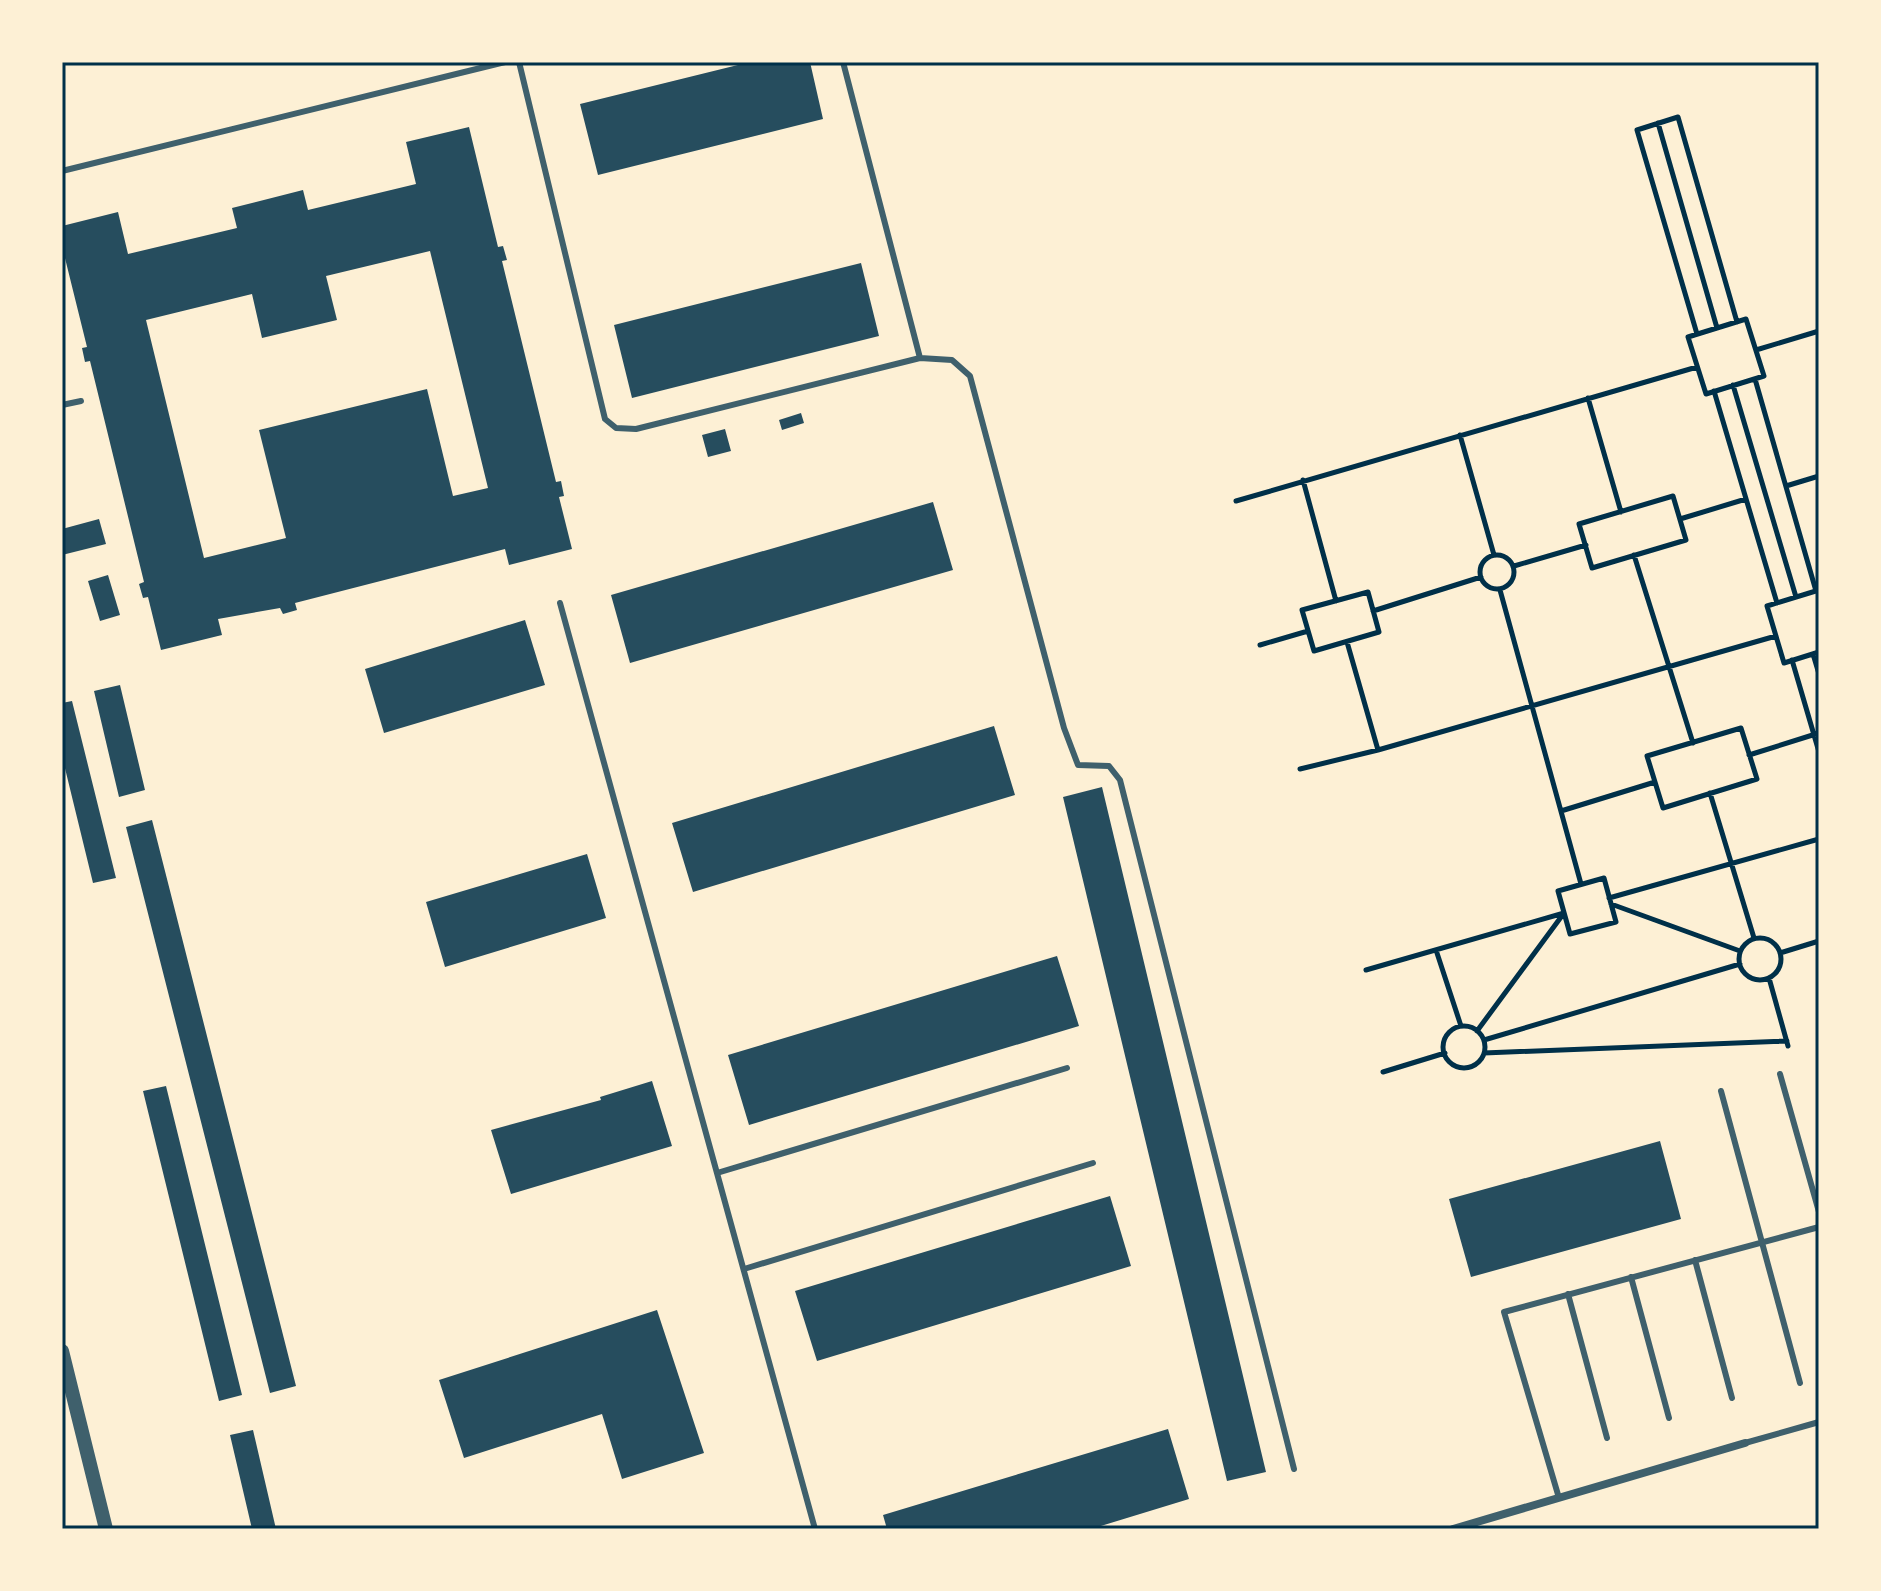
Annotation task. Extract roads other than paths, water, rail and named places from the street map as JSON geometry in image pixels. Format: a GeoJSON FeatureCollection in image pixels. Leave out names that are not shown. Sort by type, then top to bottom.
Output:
{"type":"FeatureCollection","features":[{"type":"Feature","properties":{"kind":"street"},"geometry":{"type":"LineString","coordinates":[[62,1351],[67,1389],[106,1529]]}},
{"type":"Feature","properties":{"kind":"street"},"geometry":{"type":"LineString","coordinates":[[1453,1529],[1745,1443]]}},
{"type":"Feature","properties":{"kind":"lane"},"geometry":{"type":"LineString","coordinates":[[62,171],[505,62]]}},
{"type":"Feature","properties":{"kind":"lane"},"geometry":{"type":"LineString","coordinates":[[519,62],[605,419],[616,428],[636,429],[920,358],[952,360],[970,376],[1068,741],[1078,765],[1109,766],[1120,780],[1294,1469]]}},
{"type":"Feature","properties":{"kind":"lane"},"geometry":{"type":"LineString","coordinates":[[843,62],[920,358]]}},
{"type":"Feature","properties":{"kind":"lane"},"geometry":{"type":"LineString","coordinates":[[62,405],[81,401]]}},
{"type":"Feature","properties":{"kind":"lane"},"geometry":{"type":"LineString","coordinates":[[560,603],[815,1529]]}},
{"type":"Feature","properties":{"kind":"lane"},"geometry":{"type":"LineString","coordinates":[[717,1173],[1067,1068]]}},
{"type":"Feature","properties":{"kind":"lane"},"geometry":{"type":"LineString","coordinates":[[1780,1074],[1819,1212]]}},
{"type":"Feature","properties":{"kind":"lane"},"geometry":{"type":"LineString","coordinates":[[1721,1091],[1800,1383]]}},
{"type":"Feature","properties":{"kind":"lane"},"geometry":{"type":"LineString","coordinates":[[744,1269],[1093,1163]]}},
{"type":"Feature","properties":{"kind":"lane"},"geometry":{"type":"LineString","coordinates":[[1559,1498],[1504,1312],[1819,1227]]}},
{"type":"Feature","properties":{"kind":"lane"},"geometry":{"type":"LineString","coordinates":[[1695,1260],[1732,1398]]}},
{"type":"Feature","properties":{"kind":"lane"},"geometry":{"type":"LineString","coordinates":[[1631,1277],[1669,1418]]}},
{"type":"Feature","properties":{"kind":"lane"},"geometry":{"type":"LineString","coordinates":[[1568,1294],[1607,1438]]}},
{"type":"Feature","properties":{"kind":"lane"},"geometry":{"type":"LineString","coordinates":[[1745,1443],[1819,1422]]}}]}
